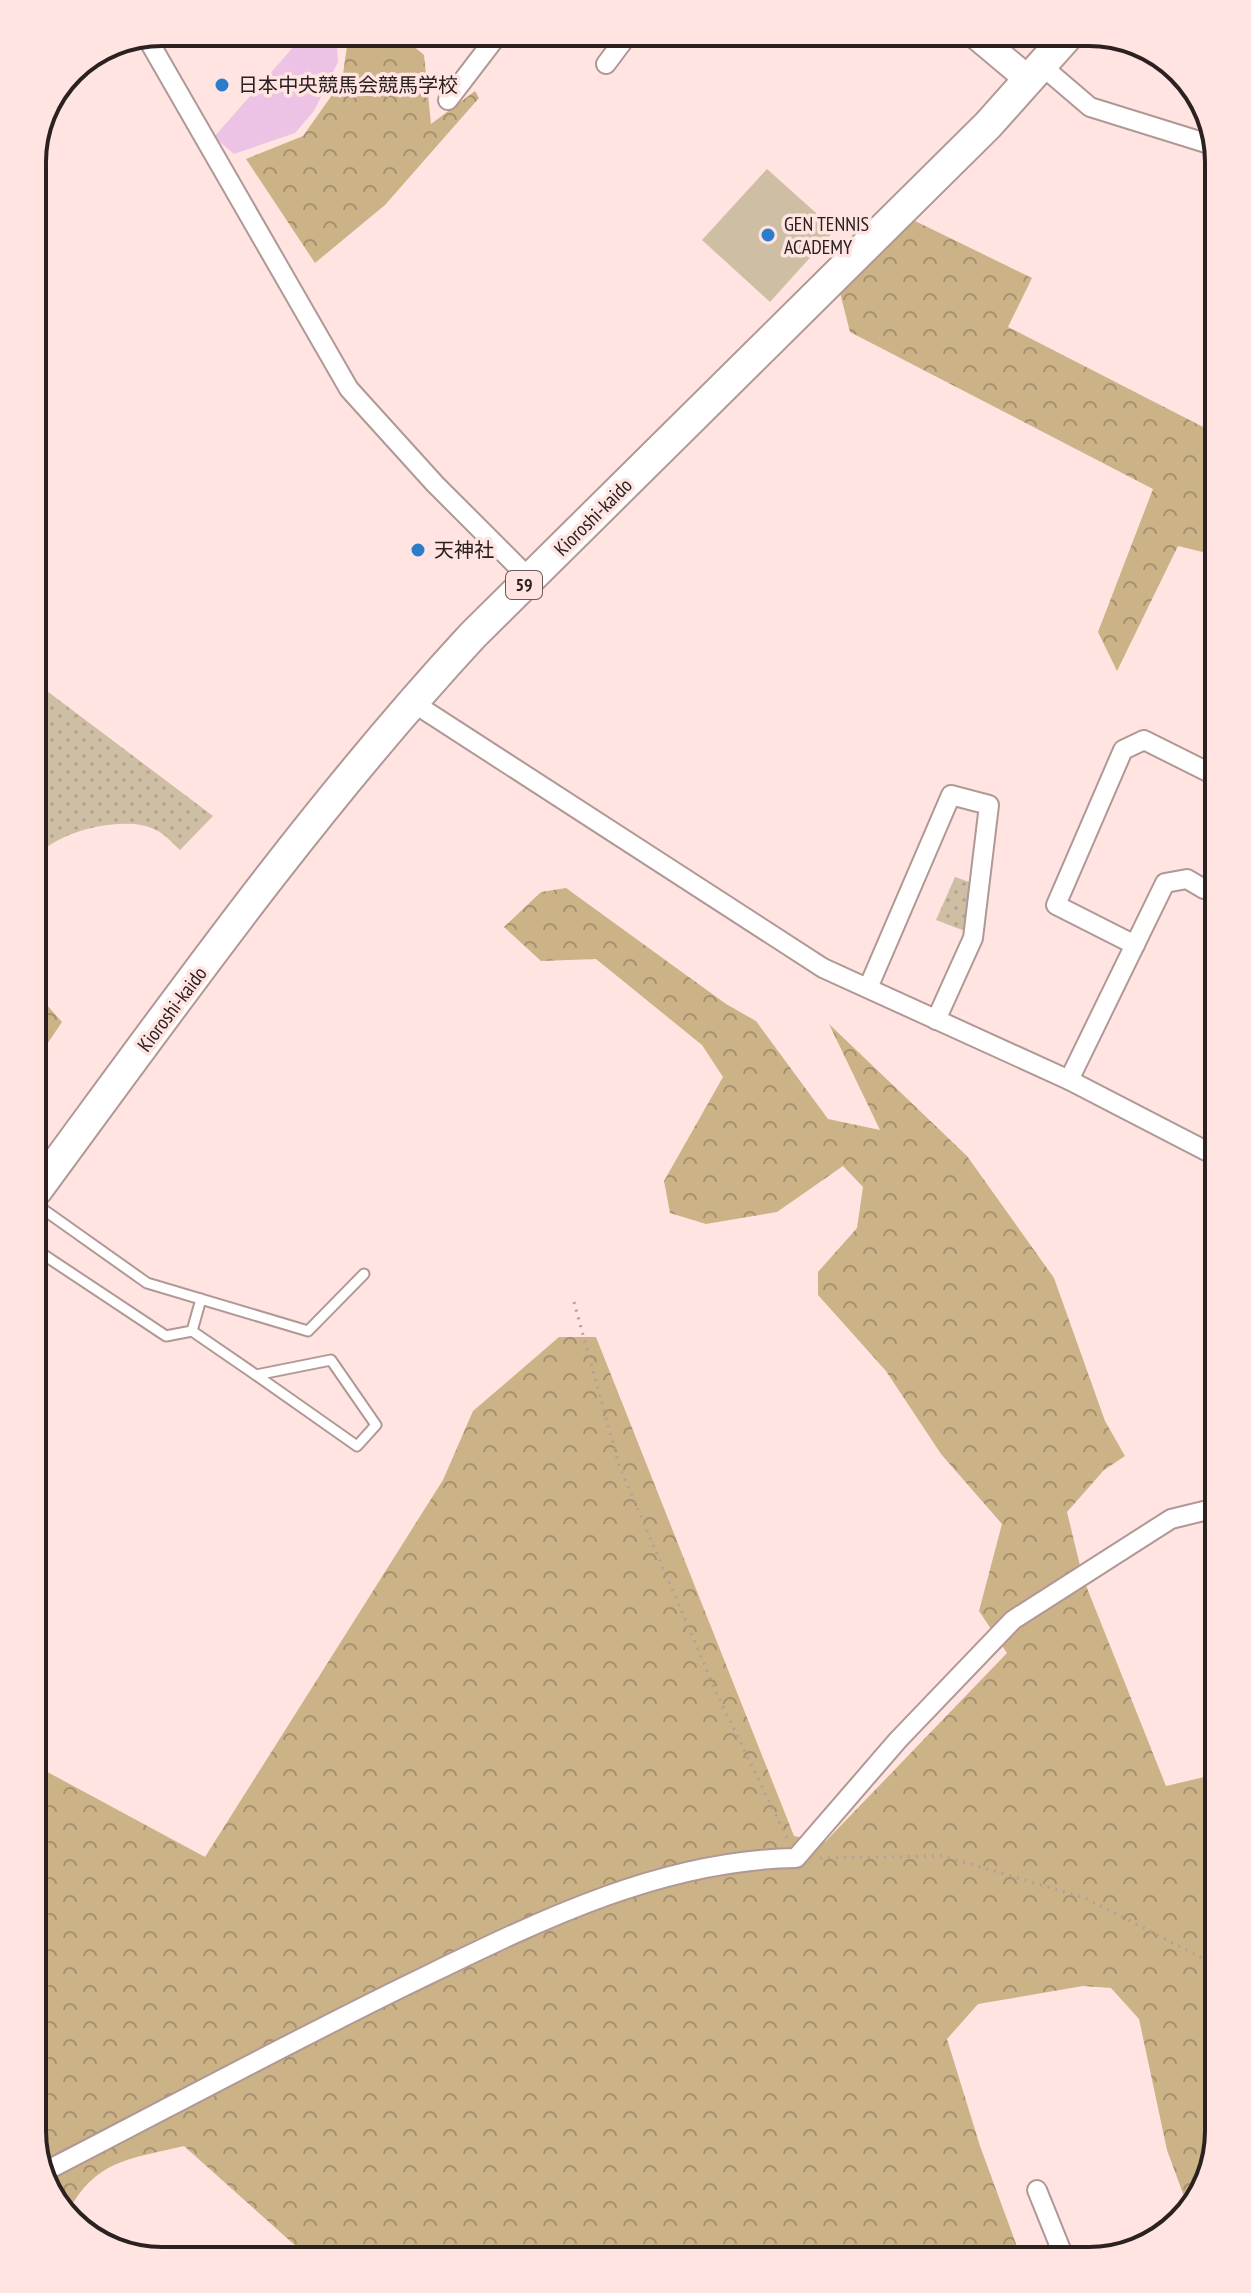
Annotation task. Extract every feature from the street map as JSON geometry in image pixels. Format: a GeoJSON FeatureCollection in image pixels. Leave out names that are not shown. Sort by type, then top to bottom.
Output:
{"type":"FeatureCollection","features":[{"type":"Feature","properties":{"kind":"main road","name":"Kioroshi-kaido"},"geometry":{"type":"LineString","coordinates":[[46,1178],[287,857],[412,702],[1059,46]]}},
{"type":"Feature","properties":{"kind":"street"},"geometry":{"type":"LineString","coordinates":[[448,100],[484,46]]}},
{"type":"Feature","properties":{"kind":"street"},"geometry":{"type":"LineString","coordinates":[[606,64],[620,46]]}},
{"type":"Feature","properties":{"kind":"street"},"geometry":{"type":"LineString","coordinates":[[994,46],[1090,107],[1203,142]]}},
{"type":"Feature","properties":{"kind":"street"},"geometry":{"type":"LineString","coordinates":[[152,47],[349,389],[435,484],[530,579]]}},
{"type":"Feature","properties":{"kind":"street"},"geometry":{"type":"LineString","coordinates":[[412,702],[823,968],[1069,1080],[1205,1150]]}},
{"type":"Feature","properties":{"kind":"street"},"geometry":{"type":"LineString","coordinates":[[1135,945],[1056,905],[1123,750],[1144,740],[1205,770]]}},
{"type":"Feature","properties":{"kind":"street"},"geometry":{"type":"LineString","coordinates":[[868,988],[951,795],[989,805],[973,938],[936,1020]]}},
{"type":"Feature","properties":{"kind":"street"},"geometry":{"type":"LineString","coordinates":[[1069,1080],[1165,883],[1187,879],[1205,889]]}},
{"type":"Feature","properties":{"kind":"street"},"geometry":{"type":"LineString","coordinates":[[53,2168],[348,2014],[540,1921],[680,1872],[796,1858],[898,1740],[1013,1620],[1171,1519],[1205,1511]]}},
{"type":"Feature","properties":{"kind":"street"},"geometry":{"type":"LineString","coordinates":[[1037,2190],[1060,2247]]}},
{"type":"Feature","properties":{"kind":"lane"},"geometry":{"type":"LineString","coordinates":[[46,1211],[147,1283],[308,1331],[364,1274]]}},
{"type":"Feature","properties":{"kind":"lane"},"geometry":{"type":"LineString","coordinates":[[46,1256],[166,1336],[192,1331],[357,1446],[376,1425],[331,1360],[256,1375]]}},
{"type":"Feature","properties":{"kind":"lane"},"geometry":{"type":"LineString","coordinates":[[192,1331],[201,1299]]}},
{"type":"Feature","properties":{"kind":"path"},"geometry":{"type":"LineString","coordinates":[[574,1302],[619,1465],[717,1694],[796,1858],[943,1856],[1085,1898],[1205,1959]]}},
{"type":"Feature","properties":{"kind":"shaded area"},"geometry":{"type":"Polygon","coordinates":[[[294,46],[337,46],[338,62],[314,111],[295,133],[234,154],[214,137],[294,46]]]}},
{"type":"Feature","properties":{"kind":"shaded area","name":"GEN TENNIS ACADEMY"},"geometry":{"type":"Polygon","coordinates":[[[767,169],[835,230],[770,302],[702,240],[767,169]]]}},
{"type":"Feature","properties":{"kind":"shaded area"},"geometry":{"type":"Polygon","coordinates":[[[46,690],[213,816],[180,850],[156,830],[127,824],[92,828],[46,847],[46,690]]]}},
{"type":"Feature","properties":{"kind":"shaded area"},"geometry":{"type":"Polygon","coordinates":[[[955,877],[975,884],[965,931],[936,920],[955,877]]]}},
{"type":"Feature","properties":{"kind":"green space"},"geometry":{"type":"Polygon","coordinates":[[[347,46],[413,46],[424,55],[431,124],[475,91],[479,98],[385,205],[315,263],[246,159],[303,136],[342,81],[347,46]]]}},
{"type":"Feature","properties":{"kind":"green space"},"geometry":{"type":"Polygon","coordinates":[[[911,219],[1032,278],[1008,327],[1205,428],[1205,553],[1178,546],[1117,671],[1098,632],[1153,489],[850,332],[839,289],[911,219]]]}},
{"type":"Feature","properties":{"kind":"green space"},"geometry":{"type":"Polygon","coordinates":[[[566,888],[726,1004],[756,1021],[828,1119],[880,1130],[829,1024],[967,1156],[1054,1278],[1105,1421],[1125,1456],[1104,1470],[1067,1512],[1083,1578],[1166,1786],[1205,1777],[1205,2131],[1199,2168],[1184,2196],[1167,2150],[1139,2019],[1111,1988],[1083,1986],[978,2004],[947,2039],[980,2146],[1017,2247],[297,2247],[184,2146],[135,2157],[108,2168],[84,2188],[74,2206],[55,2175],[48,2154],[46,2131],[46,1771],[205,1857],[443,1480],[473,1411],[559,1337],[596,1337],[794,1836],[825,1842],[1007,1653],[979,1611],[1002,1524],[941,1454],[886,1371],[818,1295],[818,1272],[857,1228],[863,1187],[843,1166],[777,1212],[706,1224],[670,1213],[664,1181],[723,1077],[702,1045],[596,959],[541,961],[504,927],[541,892],[566,888]]]}},
{"type":"Feature","properties":{"kind":"green space"},"geometry":{"type":"Polygon","coordinates":[[[46,1004],[62,1022],[46,1046],[46,1004]]]}},
{"type":"Feature","properties":{"kind":"place","name":"日本中央競馬会競馬学校"},"geometry":{"type":"Point","coordinates":[222,85]}},
{"type":"Feature","properties":{"kind":"place","name":"GEN TENNIS ACADEMY"},"geometry":{"type":"Point","coordinates":[768,235]}},
{"type":"Feature","properties":{"kind":"place","name":"天神社"},"geometry":{"type":"Point","coordinates":[418,550]}}]}
